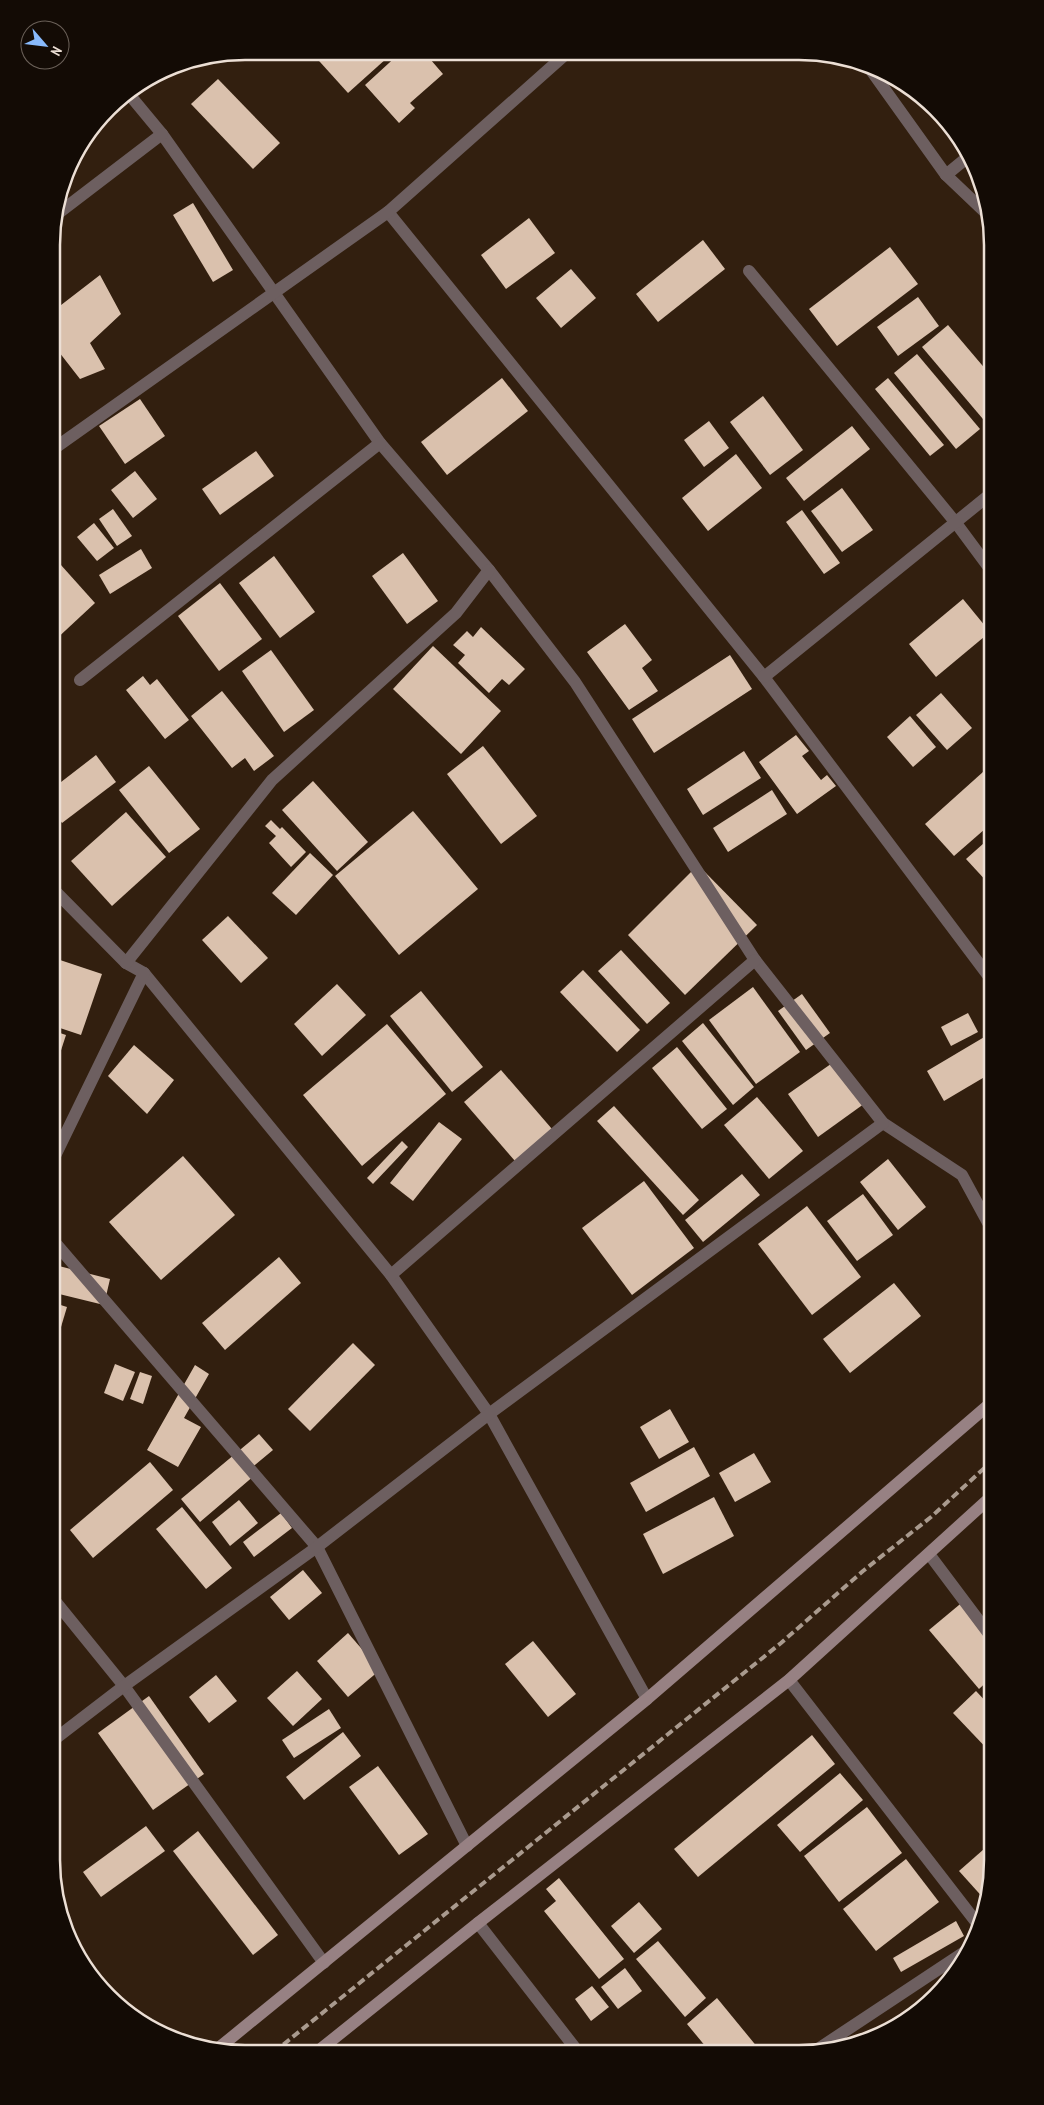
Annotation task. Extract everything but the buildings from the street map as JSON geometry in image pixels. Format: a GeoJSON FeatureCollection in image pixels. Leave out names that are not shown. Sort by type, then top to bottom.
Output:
{"type":"FeatureCollection","features":[{"type":"Feature","properties":{"kind":"main road"},"geometry":{"type":"LineString","coordinates":[[224,2044],[647,1699],[984,1409]]}},
{"type":"Feature","properties":{"kind":"main road"},"geometry":{"type":"LineString","coordinates":[[326,2045],[478,1923],[789,1680],[984,1503]]}},
{"type":"Feature","properties":{"kind":"street"},"geometry":{"type":"LineString","coordinates":[[60,444],[388,212],[559,60]]}},
{"type":"Feature","properties":{"kind":"street"},"geometry":{"type":"LineString","coordinates":[[876,77],[946,175],[980,207]]}},
{"type":"Feature","properties":{"kind":"street"},"geometry":{"type":"LineString","coordinates":[[132,98],[162,134],[380,443],[489,570],[575,682],[756,960],[882,1123],[962,1176],[984,1217]]}},
{"type":"Feature","properties":{"kind":"street"},"geometry":{"type":"LineString","coordinates":[[64,209],[162,134]]}},
{"type":"Feature","properties":{"kind":"street"},"geometry":{"type":"LineString","coordinates":[[946,175],[964,160]]}},
{"type":"Feature","properties":{"kind":"street"},"geometry":{"type":"LineString","coordinates":[[388,212],[764,677],[984,970]]}},
{"type":"Feature","properties":{"kind":"street"},"geometry":{"type":"LineString","coordinates":[[749,271],[956,523],[984,561]]}},
{"type":"Feature","properties":{"kind":"street"},"geometry":{"type":"LineString","coordinates":[[80,680],[380,443]]}},
{"type":"Feature","properties":{"kind":"street"},"geometry":{"type":"LineString","coordinates":[[764,677],[984,500]]}},
{"type":"Feature","properties":{"kind":"street"},"geometry":{"type":"LineString","coordinates":[[126,963],[272,780],[456,613],[489,570]]}},
{"type":"Feature","properties":{"kind":"street"},"geometry":{"type":"LineString","coordinates":[[60,896],[126,963],[144,973],[391,1274],[489,1414],[647,1699]]}},
{"type":"Feature","properties":{"kind":"street"},"geometry":{"type":"LineString","coordinates":[[391,1274],[756,960]]}},
{"type":"Feature","properties":{"kind":"street"},"geometry":{"type":"LineString","coordinates":[[60,1146],[144,973]]}},
{"type":"Feature","properties":{"kind":"street"},"geometry":{"type":"LineString","coordinates":[[60,1735],[124,1686],[318,1547],[489,1414],[882,1123]]}},
{"type":"Feature","properties":{"kind":"street"},"geometry":{"type":"LineString","coordinates":[[60,1248],[318,1547],[467,1846]]}},
{"type":"Feature","properties":{"kind":"street"},"geometry":{"type":"LineString","coordinates":[[929,1554],[984,1627]]}},
{"type":"Feature","properties":{"kind":"street"},"geometry":{"type":"LineString","coordinates":[[60,1607],[124,1686],[324,1962]]}},
{"type":"Feature","properties":{"kind":"street"},"geometry":{"type":"LineString","coordinates":[[789,1680],[974,1919]]}},
{"type":"Feature","properties":{"kind":"street"},"geometry":{"type":"LineString","coordinates":[[478,1923],[573,2045]]}},
{"type":"Feature","properties":{"kind":"street"},"geometry":{"type":"LineString","coordinates":[[828,2042],[956,1957]]}},
{"type":"Feature","properties":{"kind":"railway"},"geometry":{"type":"LineString","coordinates":[[283,2045],[781,1643],[863,1571],[931,1517],[984,1468]]}}]}
